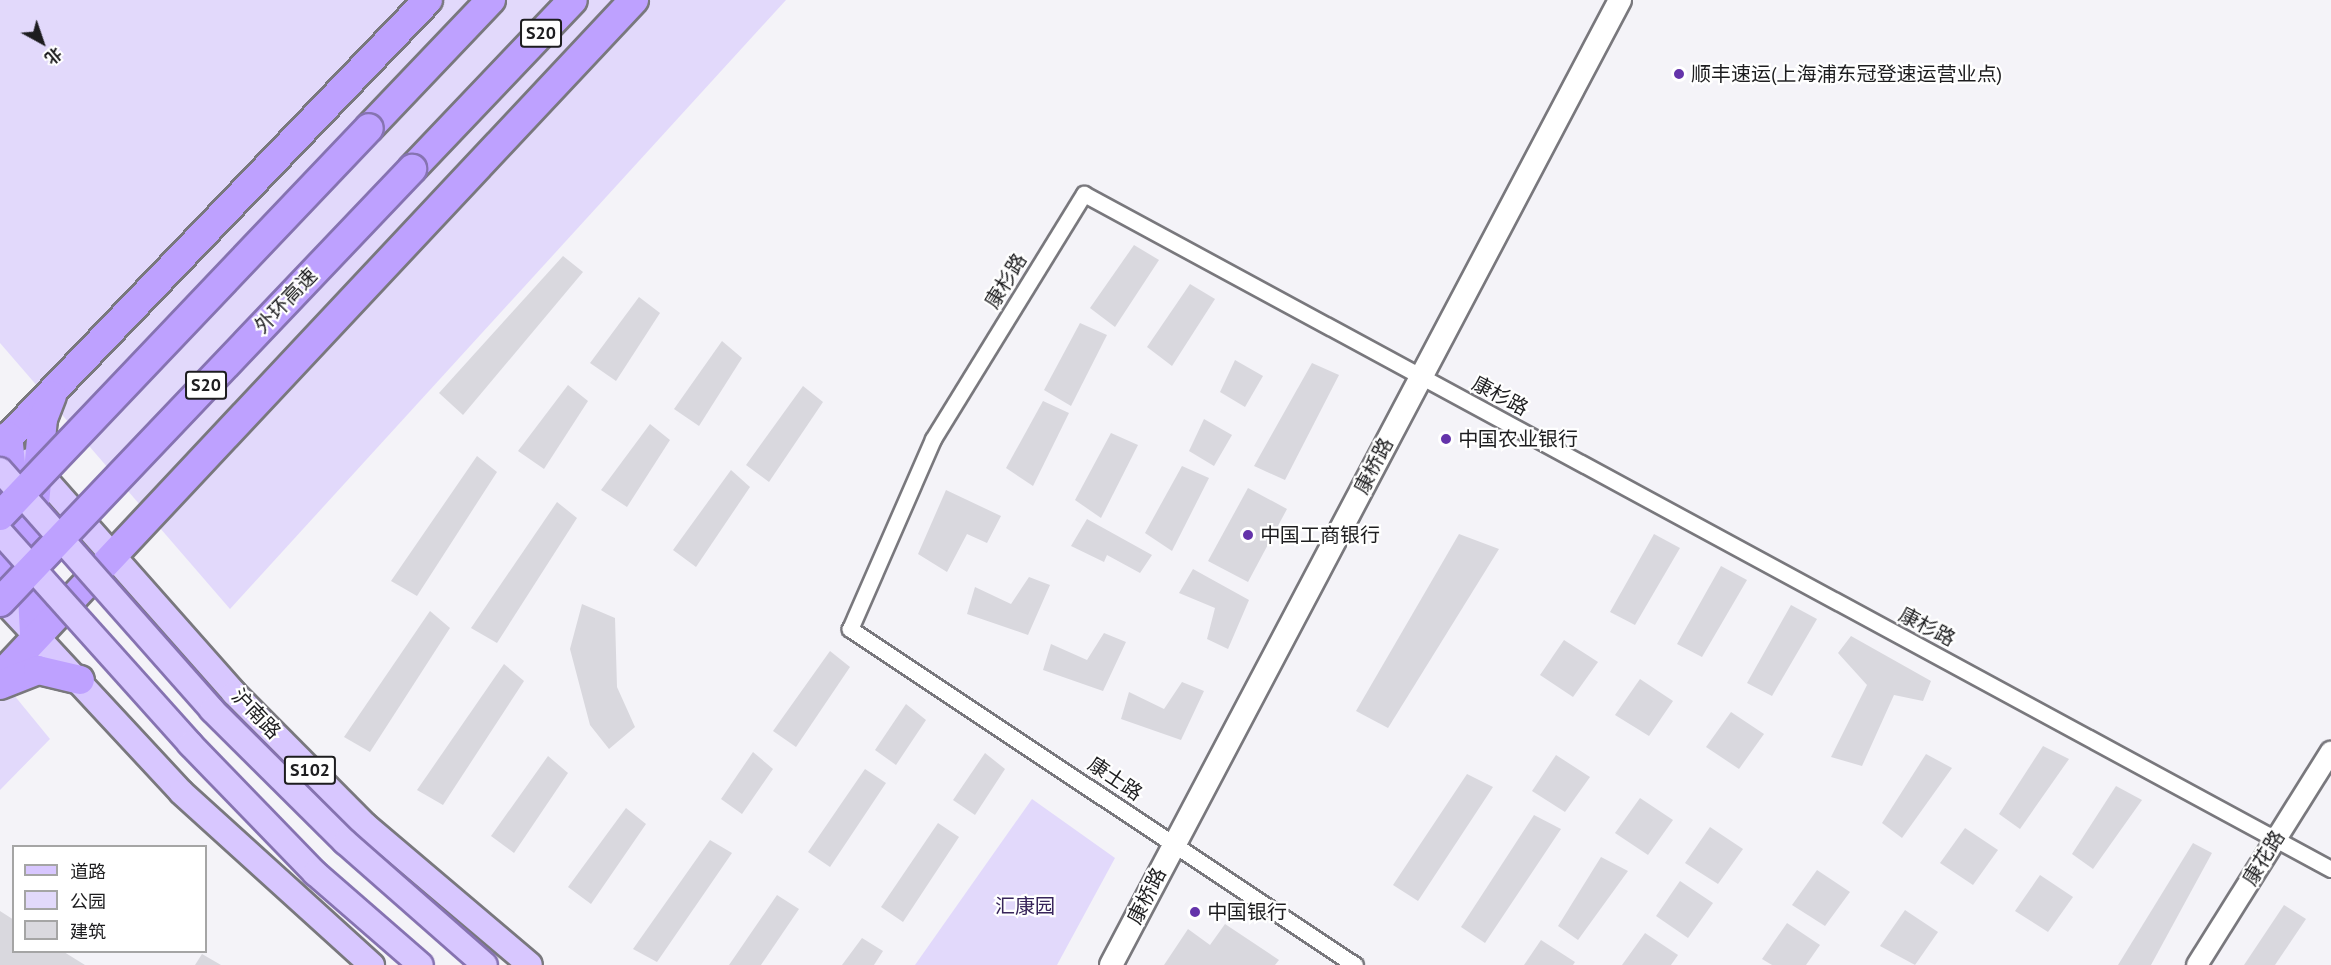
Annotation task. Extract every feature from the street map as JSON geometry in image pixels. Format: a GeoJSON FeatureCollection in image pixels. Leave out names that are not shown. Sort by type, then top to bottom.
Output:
{"type":"FeatureCollection","features":[{"type":"Feature","properties":{"kind":"highway"},"geometry":{"type":"LineString","coordinates":[[0,571],[12,473],[2,430],[17,414],[54,392],[428,0]]}},
{"type":"Feature","properties":{"kind":"highway"},"geometry":{"type":"LineString","coordinates":[[0,516],[491,0]]}},
{"type":"Feature","properties":{"kind":"highway","name":"外环高速"},"geometry":{"type":"LineString","coordinates":[[0,602],[573,0]]}},
{"type":"Feature","properties":{"kind":"highway"},"geometry":{"type":"LineString","coordinates":[[0,676],[34,634],[634,0]]}},
{"type":"Feature","properties":{"kind":"highway"},"geometry":{"type":"LineString","coordinates":[[34,634],[29,594],[38,470],[43,419],[54,392]]}},
{"type":"Feature","properties":{"kind":"highway"},"geometry":{"type":"LineString","coordinates":[[0,685],[38,670],[80,680]]}},
{"type":"Feature","properties":{"kind":"main road","name":"康桥路"},"geometry":{"type":"LineString","coordinates":[[1111,965],[1620,0]]}},
{"type":"Feature","properties":{"kind":"main road","name":"沪南路"},"geometry":{"type":"LineString","coordinates":[[2,430],[234,693],[365,825],[530,965]]}},
{"type":"Feature","properties":{"kind":"main road"},"geometry":{"type":"LineString","coordinates":[[0,470],[212,710],[345,842],[484,965]]}},
{"type":"Feature","properties":{"kind":"main road"},"geometry":{"type":"LineString","coordinates":[[0,532],[306,864],[421,965]]}},
{"type":"Feature","properties":{"kind":"main road"},"geometry":{"type":"LineString","coordinates":[[0,597],[80,680],[181,792],[372,965]]}},
{"type":"Feature","properties":{"kind":"street","name":"康杉路"},"geometry":{"type":"LineString","coordinates":[[850,629],[933,439],[1084,194],[2331,869]]}},
{"type":"Feature","properties":{"kind":"street","name":"康士路"},"geometry":{"type":"LineString","coordinates":[[850,629],[1355,965]]}},
{"type":"Feature","properties":{"kind":"street","name":"康花路"},"geometry":{"type":"LineString","coordinates":[[2197,965],[2331,751]]}},
{"type":"Feature","properties":{"kind":"green space"},"geometry":{"type":"Polygon","coordinates":[[[0,0],[786,0],[230,609],[0,343],[0,0]]]}},
{"type":"Feature","properties":{"kind":"green space"},"geometry":{"type":"Polygon","coordinates":[[[0,678],[50,739],[0,790],[0,678]]]}},
{"type":"Feature","properties":{"kind":"green space","name":"汇康园"},"geometry":{"type":"Polygon","coordinates":[[[1032,799],[1115,858],[1057,965],[915,965],[1032,799]]]}},
{"type":"Feature","properties":{"kind":"building"},"geometry":{"type":"Polygon","coordinates":[[[1134,245],[1159,260],[1115,327],[1090,308],[1134,245]]]}},
{"type":"Feature","properties":{"kind":"building"},"geometry":{"type":"Polygon","coordinates":[[[563,256],[583,272],[463,415],[439,393],[563,256]]]}},
{"type":"Feature","properties":{"kind":"building"},"geometry":{"type":"Polygon","coordinates":[[[1190,284],[1215,299],[1172,366],[1147,347],[1190,284]]]}},
{"type":"Feature","properties":{"kind":"building"},"geometry":{"type":"Polygon","coordinates":[[[639,297],[660,313],[616,381],[590,363],[639,297]]]}},
{"type":"Feature","properties":{"kind":"building"},"geometry":{"type":"Polygon","coordinates":[[[1080,323],[1107,335],[1071,406],[1044,390],[1080,323]]]}},
{"type":"Feature","properties":{"kind":"building"},"geometry":{"type":"Polygon","coordinates":[[[722,341],[742,358],[699,426],[674,409],[722,341]]]}},
{"type":"Feature","properties":{"kind":"building"},"geometry":{"type":"Polygon","coordinates":[[[1235,360],[1263,376],[1245,407],[1220,392],[1235,360]]]}},
{"type":"Feature","properties":{"kind":"building"},"geometry":{"type":"Polygon","coordinates":[[[1312,363],[1339,375],[1285,480],[1254,466],[1312,363]]]}},
{"type":"Feature","properties":{"kind":"building"},"geometry":{"type":"Polygon","coordinates":[[[568,385],[588,401],[544,469],[518,451],[568,385]]]}},
{"type":"Feature","properties":{"kind":"building"},"geometry":{"type":"Polygon","coordinates":[[[803,386],[823,402],[769,482],[746,465],[803,386]]]}},
{"type":"Feature","properties":{"kind":"building"},"geometry":{"type":"Polygon","coordinates":[[[1043,401],[1069,413],[1033,486],[1006,468],[1043,401]]]}},
{"type":"Feature","properties":{"kind":"building"},"geometry":{"type":"Polygon","coordinates":[[[1204,419],[1232,435],[1214,466],[1189,451],[1204,419]]]}},
{"type":"Feature","properties":{"kind":"building"},"geometry":{"type":"Polygon","coordinates":[[[650,424],[670,440],[627,507],[601,490],[650,424]]]}},
{"type":"Feature","properties":{"kind":"building"},"geometry":{"type":"Polygon","coordinates":[[[1111,433],[1138,445],[1101,518],[1075,500],[1111,433]]]}},
{"type":"Feature","properties":{"kind":"building"},"geometry":{"type":"Polygon","coordinates":[[[477,456],[497,472],[417,596],[391,581],[477,456]]]}},
{"type":"Feature","properties":{"kind":"building"},"geometry":{"type":"Polygon","coordinates":[[[1182,466],[1209,478],[1172,551],[1145,533],[1182,466]]]}},
{"type":"Feature","properties":{"kind":"building"},"geometry":{"type":"Polygon","coordinates":[[[731,470],[750,487],[696,567],[673,550],[731,470]]]}},
{"type":"Feature","properties":{"kind":"building","name":"中国工商银行"},"geometry":{"type":"Polygon","coordinates":[[[1248,488],[1287,509],[1248,582],[1208,561],[1248,488]]]}},
{"type":"Feature","properties":{"kind":"building"},"geometry":{"type":"Polygon","coordinates":[[[946,490],[1001,516],[987,543],[967,534],[947,572],[918,554],[946,490]]]}},
{"type":"Feature","properties":{"kind":"building"},"geometry":{"type":"Polygon","coordinates":[[[557,502],[577,518],[497,643],[471,628],[557,502]]]}},
{"type":"Feature","properties":{"kind":"building"},"geometry":{"type":"Polygon","coordinates":[[[1087,519],[1152,555],[1140,573],[1107,555],[1104,562],[1071,546],[1087,519]]]}},
{"type":"Feature","properties":{"kind":"building"},"geometry":{"type":"Polygon","coordinates":[[[1459,534],[1499,549],[1388,728],[1356,711],[1459,534]]]}},
{"type":"Feature","properties":{"kind":"building"},"geometry":{"type":"Polygon","coordinates":[[[1654,534],[1680,548],[1635,625],[1610,612],[1654,534]]]}},
{"type":"Feature","properties":{"kind":"building"},"geometry":{"type":"Polygon","coordinates":[[[1721,566],[1747,580],[1702,657],[1677,644],[1721,566]]]}},
{"type":"Feature","properties":{"kind":"building"},"geometry":{"type":"Polygon","coordinates":[[[1193,569],[1249,600],[1228,649],[1207,639],[1215,608],[1179,593],[1193,569]]]}},
{"type":"Feature","properties":{"kind":"building"},"geometry":{"type":"Polygon","coordinates":[[[1029,577],[1050,585],[1028,635],[967,614],[975,587],[1011,604],[1029,577]]]}},
{"type":"Feature","properties":{"kind":"building"},"geometry":{"type":"Polygon","coordinates":[[[582,604],[615,618],[617,687],[635,727],[609,749],[590,725],[570,649],[582,604]]]}},
{"type":"Feature","properties":{"kind":"building"},"geometry":{"type":"Polygon","coordinates":[[[1791,605],[1817,619],[1772,696],[1747,683],[1791,605]]]}},
{"type":"Feature","properties":{"kind":"building"},"geometry":{"type":"Polygon","coordinates":[[[430,611],[450,628],[370,752],[344,737],[430,611]]]}},
{"type":"Feature","properties":{"kind":"building"},"geometry":{"type":"Polygon","coordinates":[[[1104,633],[1126,642],[1103,691],[1043,670],[1051,644],[1087,660],[1104,633]]]}},
{"type":"Feature","properties":{"kind":"building"},"geometry":{"type":"Polygon","coordinates":[[[1851,636],[1931,681],[1923,701],[1894,695],[1862,766],[1831,757],[1867,685],[1838,653],[1851,636]]]}},
{"type":"Feature","properties":{"kind":"building"},"geometry":{"type":"Polygon","coordinates":[[[1564,640],[1598,662],[1573,697],[1540,675],[1564,640]]]}},
{"type":"Feature","properties":{"kind":"building"},"geometry":{"type":"Polygon","coordinates":[[[830,651],[850,667],[796,747],[773,731],[830,651]]]}},
{"type":"Feature","properties":{"kind":"building"},"geometry":{"type":"Polygon","coordinates":[[[504,664],[524,681],[443,805],[417,790],[504,664]]]}},
{"type":"Feature","properties":{"kind":"building"},"geometry":{"type":"Polygon","coordinates":[[[1640,679],[1673,701],[1649,736],[1615,715],[1640,679]]]}},
{"type":"Feature","properties":{"kind":"building"},"geometry":{"type":"Polygon","coordinates":[[[1182,682],[1204,691],[1181,740],[1121,719],[1129,692],[1164,709],[1182,682]]]}},
{"type":"Feature","properties":{"kind":"building"},"geometry":{"type":"Polygon","coordinates":[[[906,704],[926,720],[896,765],[875,750],[906,704]]]}},
{"type":"Feature","properties":{"kind":"building"},"geometry":{"type":"Polygon","coordinates":[[[1731,712],[1764,734],[1739,769],[1706,747],[1731,712]]]}},
{"type":"Feature","properties":{"kind":"building"},"geometry":{"type":"Polygon","coordinates":[[[2043,746],[2069,759],[2020,829],[1999,814],[2043,746]]]}},
{"type":"Feature","properties":{"kind":"building"},"geometry":{"type":"Polygon","coordinates":[[[753,752],[773,769],[742,814],[721,799],[753,752]]]}},
{"type":"Feature","properties":{"kind":"building"},"geometry":{"type":"Polygon","coordinates":[[[985,753],[1005,769],[975,815],[953,800],[985,753]]]}},
{"type":"Feature","properties":{"kind":"building"},"geometry":{"type":"Polygon","coordinates":[[[1926,754],[1952,768],[1902,838],[1882,823],[1926,754]]]}},
{"type":"Feature","properties":{"kind":"building"},"geometry":{"type":"Polygon","coordinates":[[[1556,755],[1590,777],[1565,812],[1532,791],[1556,755]]]}},
{"type":"Feature","properties":{"kind":"building"},"geometry":{"type":"Polygon","coordinates":[[[548,756],[568,773],[514,853],[491,836],[548,756]]]}},
{"type":"Feature","properties":{"kind":"building"},"geometry":{"type":"Polygon","coordinates":[[[865,769],[886,783],[830,867],[808,852],[865,769]]]}},
{"type":"Feature","properties":{"kind":"building"},"geometry":{"type":"Polygon","coordinates":[[[1467,774],[1493,787],[1418,901],[1393,885],[1467,774]]]}},
{"type":"Feature","properties":{"kind":"building"},"geometry":{"type":"Polygon","coordinates":[[[2116,786],[2142,800],[2093,869],[2072,854],[2116,786]]]}},
{"type":"Feature","properties":{"kind":"building"},"geometry":{"type":"Polygon","coordinates":[[[1640,798],[1673,820],[1648,855],[1615,833],[1640,798]]]}},
{"type":"Feature","properties":{"kind":"building"},"geometry":{"type":"Polygon","coordinates":[[[626,808],[646,824],[591,904],[568,887],[626,808]]]}},
{"type":"Feature","properties":{"kind":"building"},"geometry":{"type":"Polygon","coordinates":[[[1534,815],[1561,829],[1485,943],[1461,927],[1534,815]]]}},
{"type":"Feature","properties":{"kind":"building"},"geometry":{"type":"Polygon","coordinates":[[[938,823],[959,837],[903,922],[881,907],[938,823]]]}},
{"type":"Feature","properties":{"kind":"building"},"geometry":{"type":"Polygon","coordinates":[[[1710,827],[1743,849],[1718,884],[1685,863],[1710,827]]]}},
{"type":"Feature","properties":{"kind":"building"},"geometry":{"type":"Polygon","coordinates":[[[1965,828],[1998,850],[1973,885],[1940,863],[1965,828]]]}},
{"type":"Feature","properties":{"kind":"building"},"geometry":{"type":"Polygon","coordinates":[[[710,840],[732,853],[657,962],[633,949],[710,840]]]}},
{"type":"Feature","properties":{"kind":"building"},"geometry":{"type":"Polygon","coordinates":[[[2193,843],[2212,853],[2151,965],[2118,965],[2193,843]]]}},
{"type":"Feature","properties":{"kind":"building"},"geometry":{"type":"Polygon","coordinates":[[[1601,857],[1628,871],[1578,940],[1558,926],[1601,857]]]}},
{"type":"Feature","properties":{"kind":"building"},"geometry":{"type":"Polygon","coordinates":[[[1817,870],[1850,892],[1825,926],[1792,905],[1817,870]]]}},
{"type":"Feature","properties":{"kind":"building"},"geometry":{"type":"Polygon","coordinates":[[[2040,875],[2073,897],[2048,932],[2015,911],[2040,875]]]}},
{"type":"Feature","properties":{"kind":"building"},"geometry":{"type":"Polygon","coordinates":[[[1680,881],[1713,903],[1688,938],[1656,916],[1680,881]]]}},
{"type":"Feature","properties":{"kind":"building"},"geometry":{"type":"Polygon","coordinates":[[[777,895],[799,909],[761,965],[729,965],[777,895]]]}},
{"type":"Feature","properties":{"kind":"building"},"geometry":{"type":"Polygon","coordinates":[[[2284,905],[2306,919],[2275,965],[2244,965],[2284,905]]]}},
{"type":"Feature","properties":{"kind":"building"},"geometry":{"type":"Polygon","coordinates":[[[1905,910],[1938,932],[1915,965],[1880,946],[1905,910]]]}},
{"type":"Feature","properties":{"kind":"building"},"geometry":{"type":"Polygon","coordinates":[[[0,911],[12,919],[12,953],[66,953],[85,965],[0,965],[0,911]]]}},
{"type":"Feature","properties":{"kind":"building"},"geometry":{"type":"Polygon","coordinates":[[[1787,923],[1820,945],[1806,965],[1772,965],[1762,959],[1787,923]]]}},
{"type":"Feature","properties":{"kind":"building"},"geometry":{"type":"Polygon","coordinates":[[[1225,924],[1279,960],[1275,965],[1164,965],[1188,929],[1210,945],[1225,924]]]}},
{"type":"Feature","properties":{"kind":"building"},"geometry":{"type":"Polygon","coordinates":[[[1645,933],[1678,955],[1671,965],[1622,965],[1645,933]]]}},
{"type":"Feature","properties":{"kind":"building"},"geometry":{"type":"Polygon","coordinates":[[[862,938],[883,951],[874,965],[842,965],[862,938]]]}},
{"type":"Feature","properties":{"kind":"building"},"geometry":{"type":"Polygon","coordinates":[[[1541,940],[1575,962],[1573,965],[1524,965],[1541,940]]]}},
{"type":"Feature","properties":{"kind":"building"},"geometry":{"type":"Polygon","coordinates":[[[202,954],[221,965],[195,965],[202,954]]]}},
{"type":"Feature","properties":{"kind":"place","name":"顺丰速运(上海浦东冠登速运营业点)"},"geometry":{"type":"Point","coordinates":[1679,74]}},
{"type":"Feature","properties":{"kind":"place","name":"中国农业银行"},"geometry":{"type":"Point","coordinates":[1446,439]}},
{"type":"Feature","properties":{"kind":"place","name":"中国工商银行"},"geometry":{"type":"Point","coordinates":[1248,535]}},
{"type":"Feature","properties":{"kind":"place","name":"中国银行"},"geometry":{"type":"Point","coordinates":[1195,912]}}]}
